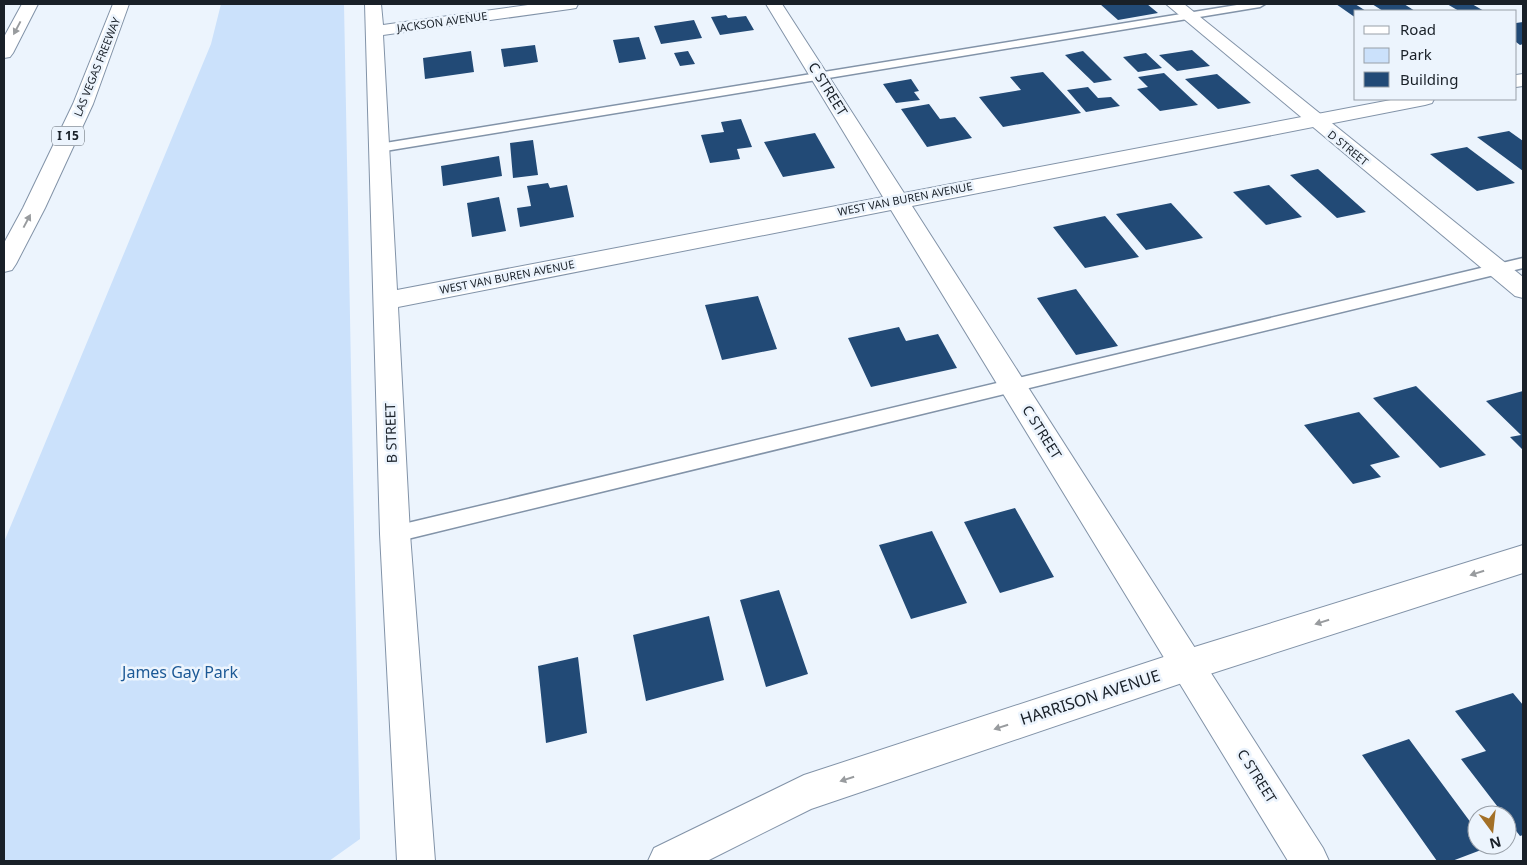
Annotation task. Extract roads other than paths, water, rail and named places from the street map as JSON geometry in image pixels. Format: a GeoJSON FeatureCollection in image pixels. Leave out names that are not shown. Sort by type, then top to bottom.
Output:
{"type":"FeatureCollection","features":[{"type":"Feature","properties":{"kind":"main road"},"geometry":{"type":"LineString","coordinates":[[4,53],[30,4]]}},
{"type":"Feature","properties":{"kind":"main road","name":"LAS VEGAS FREEWAY"},"geometry":{"type":"LineString","coordinates":[[4,264],[34,208],[83,104],[122,4]]}},
{"type":"Feature","properties":{"kind":"main road","name":"B STREET"},"geometry":{"type":"LineString","coordinates":[[373,4],[395,534],[416,861]]}},
{"type":"Feature","properties":{"kind":"main road","name":"JACKSON AVENUE"},"geometry":{"type":"LineString","coordinates":[[374,32],[570,4]]}},
{"type":"Feature","properties":{"kind":"main road","name":"C STREET"},"geometry":{"type":"LineString","coordinates":[[774,4],[1310,861]]}},
{"type":"Feature","properties":{"kind":"main road","name":"D STREET"},"geometry":{"type":"LineString","coordinates":[[1181,10],[1523,290]]}},
{"type":"Feature","properties":{"kind":"main road","name":"WEST VAN BUREN AVENUE"},"geometry":{"type":"LineString","coordinates":[[385,301],[1420,100]]}},
{"type":"Feature","properties":{"kind":"main road","name":"HARRISON AVENUE"},"geometry":{"type":"LineString","coordinates":[[667,861],[804,793],[1188,665],[1523,559]]}},
{"type":"Feature","properties":{"kind":"lane"},"geometry":{"type":"LineString","coordinates":[[379,148],[819,76],[1181,10],[1260,4]]}},
{"type":"Feature","properties":{"kind":"lane"},"geometry":{"type":"LineString","coordinates":[[395,534],[1523,263]]}},
{"type":"Feature","properties":{"kind":"park label","name":"James Gay Park"},"geometry":{"type":"Point","coordinates":[180,672]}}]}
